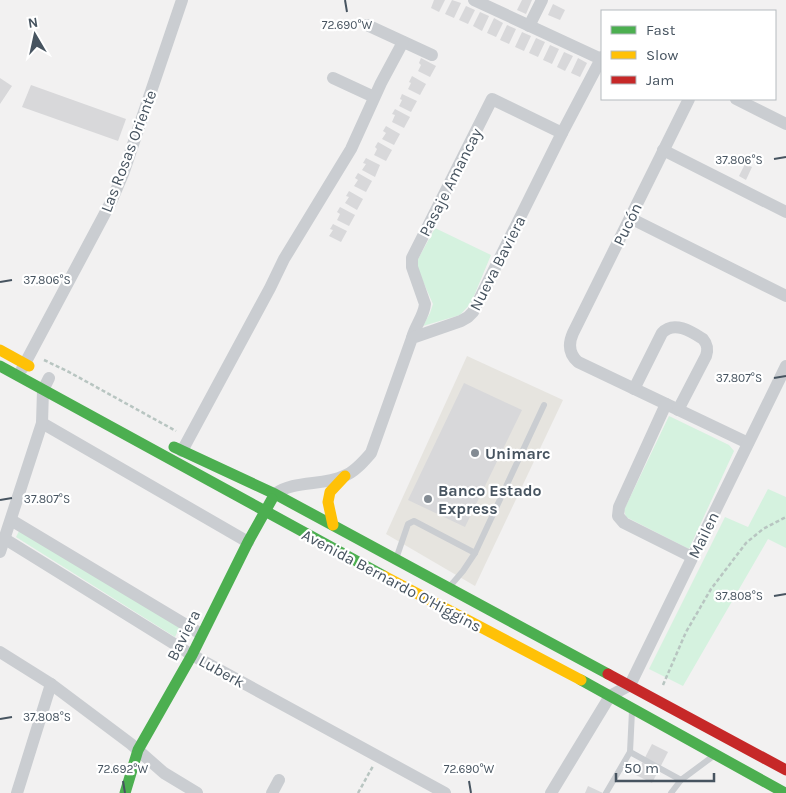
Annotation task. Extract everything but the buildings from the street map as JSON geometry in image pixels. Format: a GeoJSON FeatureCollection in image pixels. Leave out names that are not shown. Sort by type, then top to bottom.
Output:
{"type":"FeatureCollection","features":[{"type":"Feature","properties":{"kind":"main road"},"geometry":{"type":"LineString","coordinates":[[0,350],[54,380]]}},
{"type":"Feature","properties":{"kind":"main road","name":"Avenida Bernardo O'Higgins"},"geometry":{"type":"LineString","coordinates":[[0,366],[362,565],[610,696],[785,793]]}},
{"type":"Feature","properties":{"kind":"main road","name":"Avenida Bernardo O'Higgins"},"geometry":{"type":"LineString","coordinates":[[165,442],[275,494],[786,770]]}},
{"type":"Feature","properties":{"kind":"main road"},"geometry":{"type":"LineString","coordinates":[[333,525],[328,502],[330,492],[345,476]]}},
{"type":"Feature","properties":{"kind":"main road","name":"Baviera"},"geometry":{"type":"LineString","coordinates":[[125,793],[138,750],[192,654],[248,542],[275,494]]}},
{"type":"Feature","properties":{"kind":"main road"},"geometry":{"type":"LineString","coordinates":[[438,606],[448,588]]}},
{"type":"Feature","properties":{"kind":"street","name":"Las Rosas Oriente"},"geometry":{"type":"LineString","coordinates":[[18,376],[111,202],[123,174],[182,0]]}},
{"type":"Feature","properties":{"kind":"street"},"geometry":{"type":"LineString","coordinates":[[474,0],[601,58]]}},
{"type":"Feature","properties":{"kind":"street"},"geometry":{"type":"LineString","coordinates":[[529,26],[542,0]]}},
{"type":"Feature","properties":{"kind":"street"},"geometry":{"type":"LineString","coordinates":[[367,26],[432,55]]}},
{"type":"Feature","properties":{"kind":"street"},"geometry":{"type":"LineString","coordinates":[[182,451],[284,259],[351,149],[374,97],[403,42]]}},
{"type":"Feature","properties":{"kind":"street","name":"Nueva Baviera"},"geometry":{"type":"LineString","coordinates":[[412,338],[461,321],[473,312],[562,133],[601,60]]}},
{"type":"Feature","properties":{"kind":"street"},"geometry":{"type":"LineString","coordinates":[[333,78],[374,97]]}},
{"type":"Feature","properties":{"kind":"street","name":"Pasaje Amancay"},"geometry":{"type":"LineString","coordinates":[[412,338],[425,310],[425,304],[412,267],[412,258],[492,99],[562,133]]}},
{"type":"Feature","properties":{"kind":"street","name":"Pucón"},"geometry":{"type":"LineString","coordinates":[[634,389],[574,359],[570,351],[570,339],[689,100]]}},
{"type":"Feature","properties":{"kind":"street"},"geometry":{"type":"LineString","coordinates":[[738,100],[786,124]]}},
{"type":"Feature","properties":{"kind":"street"},"geometry":{"type":"LineString","coordinates":[[664,150],[786,212]]}},
{"type":"Feature","properties":{"kind":"street"},"geometry":{"type":"LineString","coordinates":[[630,218],[786,296]]}},
{"type":"Feature","properties":{"kind":"street"},"geometry":{"type":"LineString","coordinates":[[678,410],[708,349],[706,342],[701,338],[674,326],[662,333],[634,389],[666,404],[678,410],[748,443]]}},
{"type":"Feature","properties":{"kind":"street"},"geometry":{"type":"LineString","coordinates":[[275,494],[286,488],[345,476],[359,466],[371,452],[412,338]]}},
{"type":"Feature","properties":{"kind":"street","name":"Mailen"},"geometry":{"type":"LineString","coordinates":[[635,688],[692,557],[786,366]]}},
{"type":"Feature","properties":{"kind":"street"},"geometry":{"type":"LineString","coordinates":[[0,552],[42,423],[43,390],[54,380]]}},
{"type":"Feature","properties":{"kind":"street"},"geometry":{"type":"LineString","coordinates":[[666,404],[619,507],[618,516],[624,523],[692,557]]}},
{"type":"Feature","properties":{"kind":"street"},"geometry":{"type":"LineString","coordinates":[[42,423],[248,542]]}},
{"type":"Feature","properties":{"kind":"street","name":"Luberk"},"geometry":{"type":"LineString","coordinates":[[11,520],[201,634]]}},
{"type":"Feature","properties":{"kind":"street","name":"Luberk"},"geometry":{"type":"LineString","coordinates":[[5,539],[192,654],[446,793]]}},
{"type":"Feature","properties":{"kind":"street"},"geometry":{"type":"LineString","coordinates":[[0,652],[51,684],[138,750],[164,773],[197,793]]}},
{"type":"Feature","properties":{"kind":"street"},"geometry":{"type":"LineString","coordinates":[[17,793],[51,684]]}},
{"type":"Feature","properties":{"kind":"street"},"geometry":{"type":"LineString","coordinates":[[551,793],[610,696],[635,688]]}},
{"type":"Feature","properties":{"kind":"street"},"geometry":{"type":"LineString","coordinates":[[272,793],[279,780]]}},
{"type":"Feature","properties":{"kind":"lane"},"geometry":{"type":"LineString","coordinates":[[448,588],[463,572],[475,552],[544,405]]}},
{"type":"Feature","properties":{"kind":"lane"},"geometry":{"type":"LineString","coordinates":[[396,558],[408,524],[414,521],[475,552]]}},
{"type":"Feature","properties":{"kind":"lane"},"geometry":{"type":"LineString","coordinates":[[606,793],[630,752],[635,688]]}},
{"type":"Feature","properties":{"kind":"lane"},"geometry":{"type":"LineString","coordinates":[[672,793],[681,780],[716,755],[726,738]]}},
{"type":"Feature","properties":{"kind":"lane"},"geometry":{"type":"LineString","coordinates":[[630,752],[681,780]]}},
{"type":"Feature","properties":{"kind":"path"},"geometry":{"type":"LineString","coordinates":[[662,689],[686,632],[711,589],[746,543],[763,529],[786,517]]}},
{"type":"Feature","properties":{"kind":"path"},"geometry":{"type":"LineString","coordinates":[[358,793],[379,756]]}},
{"type":"Feature","properties":{"kind":"shaded area"},"geometry":{"type":"Polygon","coordinates":[[[467,356],[563,400],[475,586],[386,534],[467,356]]]}},
{"type":"Feature","properties":{"kind":"green space"},"geometry":{"type":"Polygon","coordinates":[[[435,228],[491,255],[471,303],[460,315],[423,326],[433,304],[418,270],[417,261],[435,228]]]}},
{"type":"Feature","properties":{"kind":"green space"},"geometry":{"type":"Polygon","coordinates":[[[669,416],[729,445],[734,451],[689,549],[626,517],[624,510],[669,416]]]}},
{"type":"Feature","properties":{"kind":"green space"},"geometry":{"type":"Polygon","coordinates":[[[768,489],[786,497],[786,548],[768,539],[683,686],[649,669],[725,517],[748,527],[768,489]]]}},
{"type":"Feature","properties":{"kind":"green space"},"geometry":{"type":"Polygon","coordinates":[[[20,529],[180,626],[175,637],[16,537],[20,529]]]}},
{"type":"Feature","properties":{"kind":"traffic: fast"},"geometry":{"type":"LineString","coordinates":[[0,366],[384,576]]}},
{"type":"Feature","properties":{"kind":"traffic: fast"},"geometry":{"type":"LineString","coordinates":[[174,447],[275,494],[608,674]]}},
{"type":"Feature","properties":{"kind":"traffic: fast"},"geometry":{"type":"LineString","coordinates":[[125,793],[138,750],[192,655],[248,542],[272,499]]}},
{"type":"Feature","properties":{"kind":"traffic: fast"},"geometry":{"type":"LineString","coordinates":[[581,680],[785,793]]}},
{"type":"Feature","properties":{"kind":"traffic: slow"},"geometry":{"type":"LineString","coordinates":[[0,350],[29,366]]}},
{"type":"Feature","properties":{"kind":"traffic: slow"},"geometry":{"type":"LineString","coordinates":[[333,525],[328,502],[330,492],[345,476]]}},
{"type":"Feature","properties":{"kind":"traffic: slow"},"geometry":{"type":"LineString","coordinates":[[384,576],[581,680]]}},
{"type":"Feature","properties":{"kind":"traffic: jam"},"geometry":{"type":"LineString","coordinates":[[608,674],[786,770]]}},
{"type":"Feature","properties":{"kind":"place","name":"Unimarc"},"geometry":{"type":"Point","coordinates":[475,453]}},
{"type":"Feature","properties":{"kind":"place","name":"Banco Estado Express"},"geometry":{"type":"Point","coordinates":[428,499]}}]}
